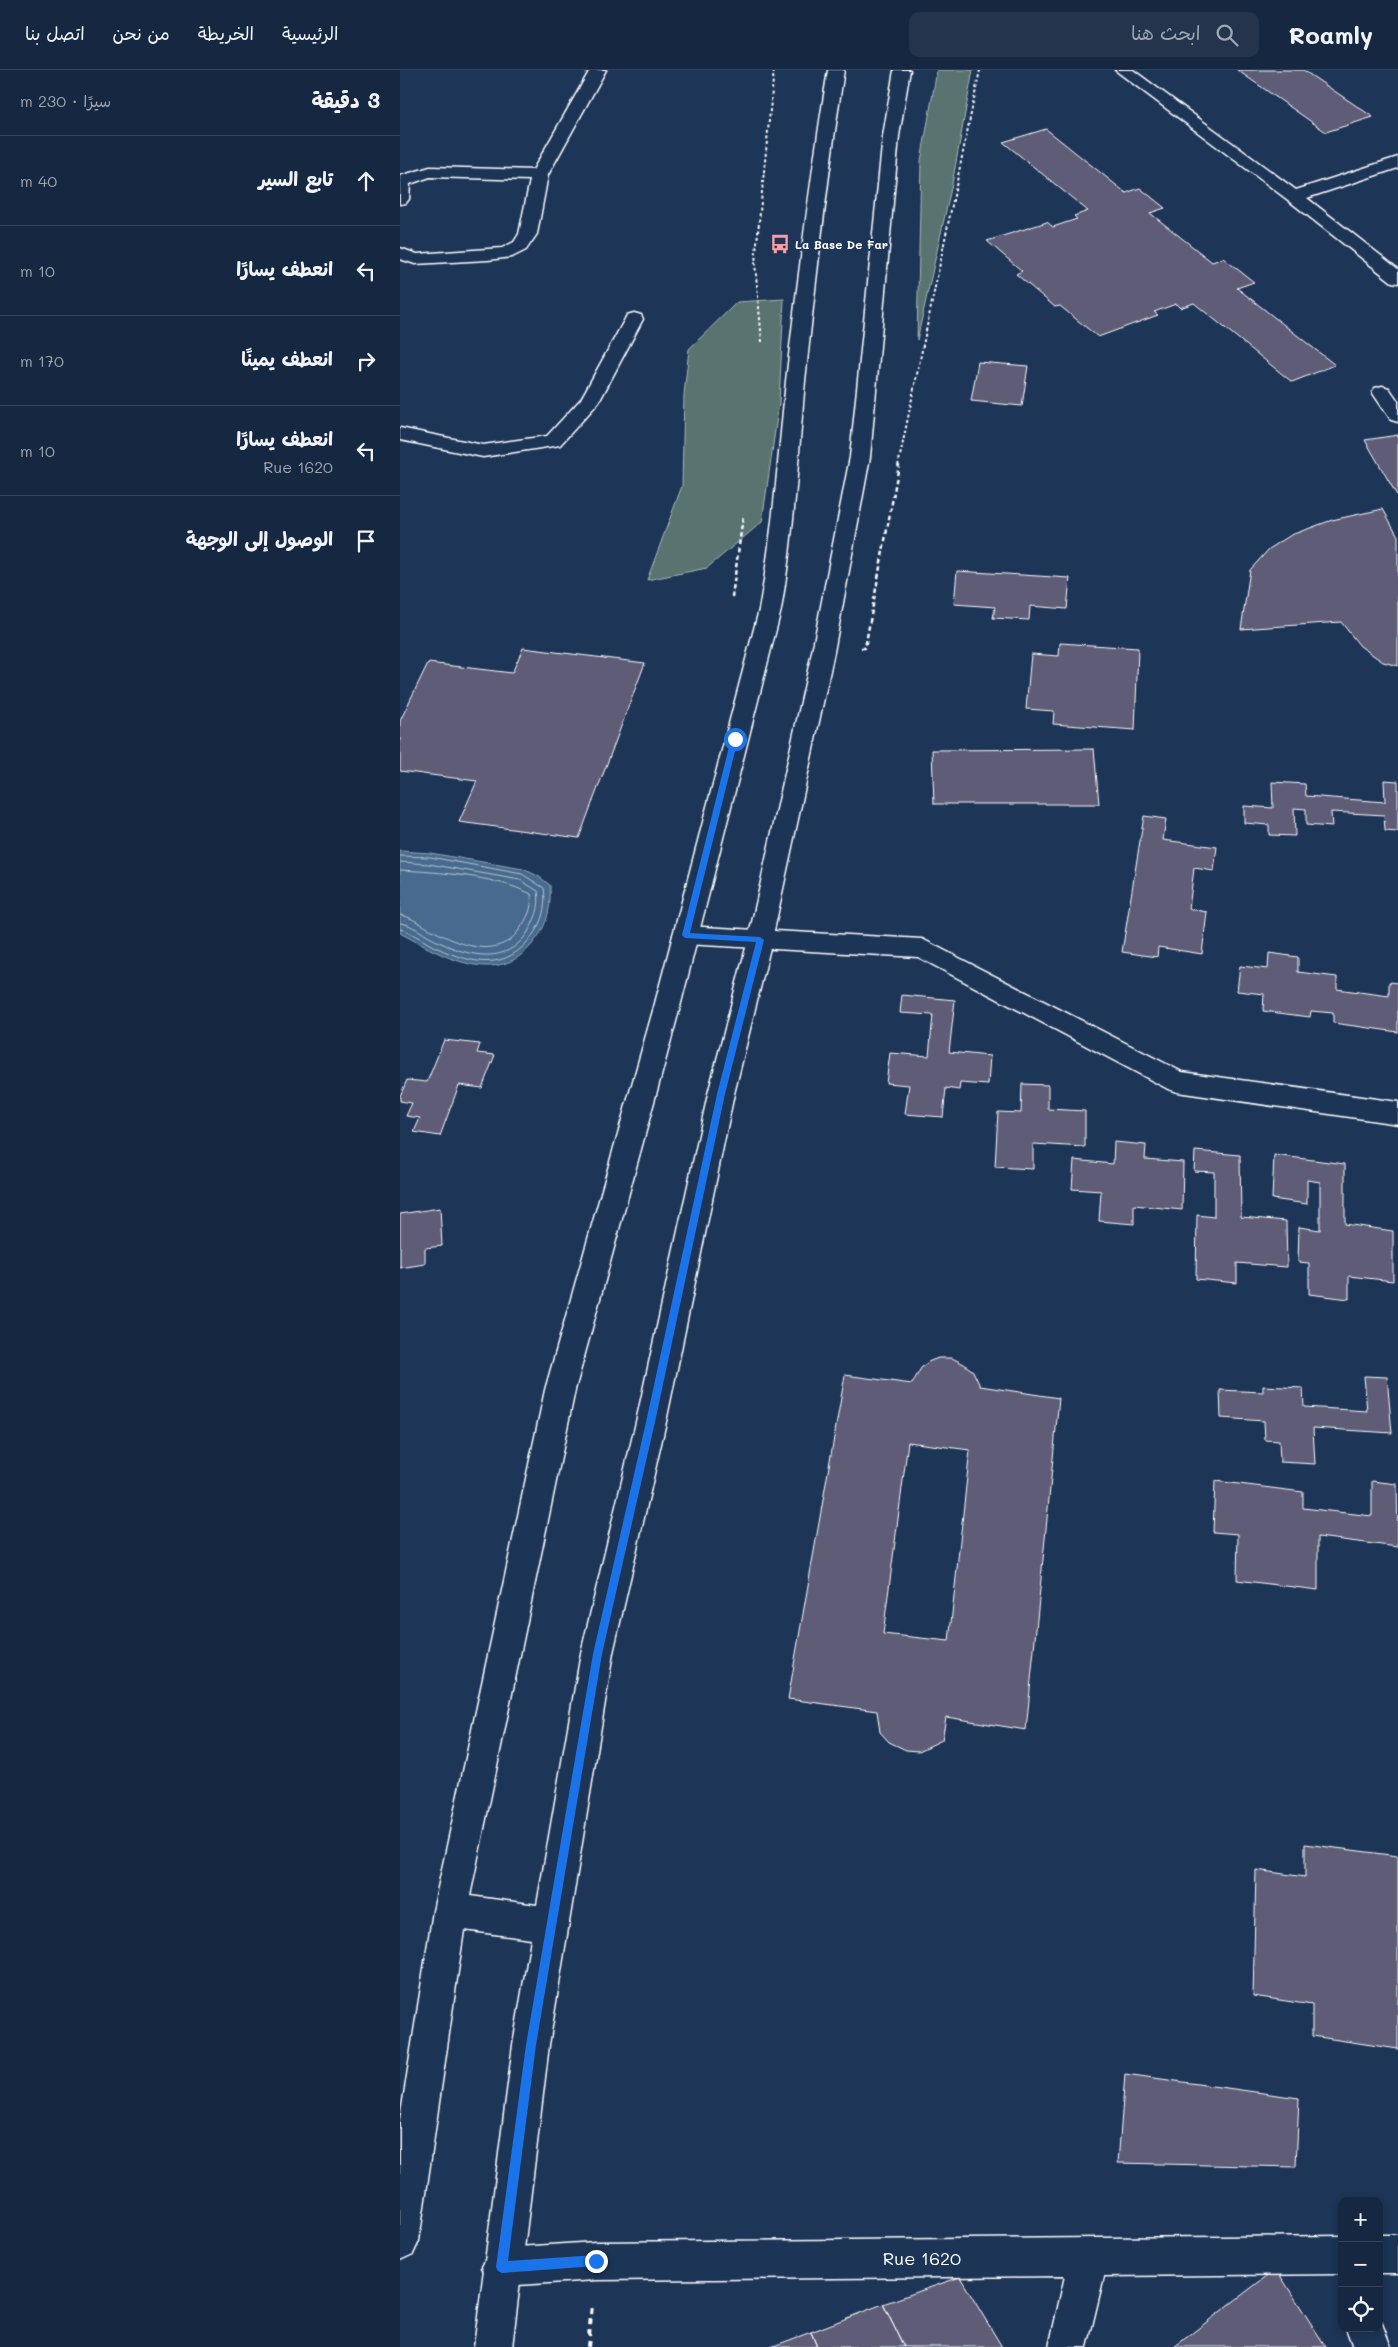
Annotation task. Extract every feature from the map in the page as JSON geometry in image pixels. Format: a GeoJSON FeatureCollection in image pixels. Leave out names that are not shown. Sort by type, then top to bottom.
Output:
{"type":"FeatureCollection","features":[{"type":"Feature","properties":{"kind":"main road"},"geometry":{"type":"LineString","coordinates":[[400,253],[415,258],[488,254],[506,252],[520,246],[528,234],[539,175],[598,70]]}},
{"type":"Feature","properties":{"kind":"main road"},"geometry":{"type":"LineString","coordinates":[[493,2347],[531,2045],[598,1654],[653,1413],[721,1094],[760,940],[823,652],[860,457],[891,136],[902,70]]}},
{"type":"Feature","properties":{"kind":"main road"},"geometry":{"type":"LineString","coordinates":[[1123,70],[1294,196],[1398,278]]}},
{"type":"Feature","properties":{"kind":"main road"},"geometry":{"type":"LineString","coordinates":[[400,2241],[450,1911],[560,1390],[685,935],[730,756],[770,610],[779,560],[796,380],[831,74]]}},
{"type":"Feature","properties":{"kind":"main road"},"geometry":{"type":"LineString","coordinates":[[1294,196],[1398,162]]}},
{"type":"Feature","properties":{"kind":"main road"},"geometry":{"type":"LineString","coordinates":[[400,198],[402,182],[413,176],[430,172],[539,175]]}},
{"type":"Feature","properties":{"kind":"main road"},"geometry":{"type":"LineString","coordinates":[[400,434],[483,451],[553,441],[589,402],[634,318]]}},
{"type":"Feature","properties":{"kind":"main road"},"geometry":{"type":"LineString","coordinates":[[1382,392],[1398,416]]}},
{"type":"Feature","properties":{"kind":"main road"},"geometry":{"type":"LineString","coordinates":[[685,935],[922,948],[1177,1082],[1398,1113]]}},
{"type":"Feature","properties":{"kind":"main road"},"geometry":{"type":"LineString","coordinates":[[450,1911],[552,1924]]}},
{"type":"Feature","properties":{"kind":"main road"},"geometry":{"type":"LineString","coordinates":[[1383,2254],[1398,2254]]}},
{"type":"Feature","properties":{"kind":"main road"},"geometry":{"type":"LineString","coordinates":[[1068,2347],[1089,2257]]}},
{"type":"Feature","properties":{"kind":"main road","name":"Rue 1620"},"geometry":{"type":"LineString","coordinates":[[502,2267],[596,2261],[1089,2257],[1338,2258]]}},
{"type":"Feature","properties":{"kind":"main road"},"geometry":{"type":"LineString","coordinates":[[1366,2332],[1372,2347]]}},
{"type":"Feature","properties":{"kind":"path"},"geometry":{"type":"LineString","coordinates":[[762,352],[755,263],[774,70]]}},
{"type":"Feature","properties":{"kind":"path"},"geometry":{"type":"LineString","coordinates":[[823,652],[865,648],[903,441],[980,70]]}},
{"type":"Feature","properties":{"kind":"path"},"geometry":{"type":"LineString","coordinates":[[731,602],[743,515]]}},
{"type":"Feature","properties":{"kind":"green space"},"geometry":{"type":"Polygon","coordinates":[[[937,70],[973,70],[952,184],[917,340],[921,161],[937,70]]]}},
{"type":"Feature","properties":{"kind":"green space"},"geometry":{"type":"Polygon","coordinates":[[[784,299],[779,403],[762,522],[707,568],[647,580],[682,486],[684,395],[689,349],[737,302],[784,299]]]}},
{"type":"Feature","properties":{"kind":"water"},"geometry":{"type":"Polygon","coordinates":[[[400,851],[430,853],[523,869],[538,876],[550,885],[549,908],[543,929],[534,942],[519,956],[503,964],[486,966],[468,964],[451,958],[400,933],[400,851]]]}},
{"type":"Feature","properties":{"kind":"building"},"geometry":{"type":"Polygon","coordinates":[[[1237,70],[1303,70],[1373,117],[1326,132],[1237,70]]]}},
{"type":"Feature","properties":{"kind":"building"},"geometry":{"type":"Polygon","coordinates":[[[1046,129],[1126,193],[1140,188],[1165,208],[1150,213],[1212,262],[1223,258],[1254,282],[1237,288],[1335,365],[1292,382],[1194,303],[1180,308],[1176,304],[1154,312],[1158,315],[1098,337],[1060,306],[1055,307],[1016,274],[1022,271],[987,241],[1047,222],[1053,227],[1077,219],[1074,216],[1088,211],[1003,142],[1046,129]]]}},
{"type":"Feature","properties":{"kind":"building"},"geometry":{"type":"Polygon","coordinates":[[[978,362],[1028,366],[1022,406],[971,401],[978,362]]]}},
{"type":"Feature","properties":{"kind":"building"},"geometry":{"type":"Polygon","coordinates":[[[1398,435],[1398,497],[1365,440],[1398,435]]]}},
{"type":"Feature","properties":{"kind":"building"},"geometry":{"type":"Polygon","coordinates":[[[1383,509],[1398,536],[1398,666],[1383,662],[1360,646],[1341,622],[1241,629],[1250,570],[1269,549],[1291,535],[1332,520],[1383,509]]]}},
{"type":"Feature","properties":{"kind":"building"},"geometry":{"type":"Polygon","coordinates":[[[957,571],[1070,578],[1067,609],[1030,606],[1029,620],[993,618],[995,607],[954,604],[957,571]]]}},
{"type":"Feature","properties":{"kind":"building"},"geometry":{"type":"Polygon","coordinates":[[[1060,643],[1138,648],[1135,730],[1053,724],[1054,711],[1026,709],[1031,654],[1059,656],[1060,643]]]}},
{"type":"Feature","properties":{"kind":"building"},"geometry":{"type":"Polygon","coordinates":[[[523,648],[645,663],[579,838],[459,822],[477,781],[400,771],[400,721],[428,663],[512,673],[523,648]]]}},
{"type":"Feature","properties":{"kind":"building"},"geometry":{"type":"Polygon","coordinates":[[[1094,749],[1099,804],[934,804],[932,750],[1094,749]]]}},
{"type":"Feature","properties":{"kind":"building"},"geometry":{"type":"Polygon","coordinates":[[[1384,780],[1398,781],[1398,832],[1385,831],[1384,815],[1331,812],[1332,827],[1306,825],[1306,809],[1294,808],[1295,836],[1269,835],[1269,825],[1244,823],[1244,806],[1273,808],[1272,782],[1305,784],[1306,796],[1385,802],[1384,780]]]}},
{"type":"Feature","properties":{"kind":"building"},"geometry":{"type":"Polygon","coordinates":[[[1144,816],[1166,819],[1163,840],[1217,847],[1214,871],[1194,868],[1189,909],[1207,912],[1202,954],[1158,947],[1157,957],[1122,952],[1144,816]]]}},
{"type":"Feature","properties":{"kind":"building"},"geometry":{"type":"Polygon","coordinates":[[[1269,953],[1298,957],[1298,972],[1337,977],[1337,989],[1389,996],[1389,982],[1398,983],[1398,1032],[1333,1023],[1333,1013],[1311,1011],[1310,1017],[1263,1011],[1264,994],[1237,991],[1240,966],[1268,969],[1269,953]]]}},
{"type":"Feature","properties":{"kind":"building"},"geometry":{"type":"Polygon","coordinates":[[[902,995],[955,1000],[949,1052],[990,1056],[988,1085],[960,1083],[959,1090],[946,1088],[943,1117],[905,1114],[909,1085],[886,1083],[890,1053],[929,1056],[933,1015],[900,1013],[902,995]]]}},
{"type":"Feature","properties":{"kind":"building"},"geometry":{"type":"Polygon","coordinates":[[[444,1040],[480,1044],[477,1053],[495,1055],[482,1088],[459,1085],[440,1136],[414,1132],[420,1118],[406,1116],[412,1103],[400,1101],[400,1096],[407,1080],[427,1082],[444,1040]]]}},
{"type":"Feature","properties":{"kind":"building"},"geometry":{"type":"Polygon","coordinates":[[[1022,1084],[1048,1085],[1048,1109],[1085,1111],[1085,1147],[1033,1144],[1033,1169],[995,1167],[998,1112],[1021,1113],[1022,1084]]]}},
{"type":"Feature","properties":{"kind":"building"},"geometry":{"type":"Polygon","coordinates":[[[1114,1142],[1146,1145],[1145,1159],[1183,1162],[1182,1210],[1134,1205],[1134,1224],[1099,1221],[1101,1191],[1072,1189],[1074,1160],[1113,1164],[1114,1142]]]}},
{"type":"Feature","properties":{"kind":"building"},"geometry":{"type":"Polygon","coordinates":[[[1195,1151],[1240,1155],[1241,1217],[1286,1221],[1287,1267],[1237,1263],[1237,1283],[1196,1279],[1197,1215],[1214,1217],[1214,1172],[1194,1171],[1195,1151]]]}},
{"type":"Feature","properties":{"kind":"building"},"geometry":{"type":"Polygon","coordinates":[[[1274,1155],[1345,1164],[1345,1224],[1393,1231],[1393,1281],[1349,1276],[1349,1299],[1309,1294],[1309,1263],[1298,1262],[1299,1227],[1320,1230],[1320,1182],[1307,1180],[1307,1204],[1272,1199],[1274,1155]]]}},
{"type":"Feature","properties":{"kind":"building"},"geometry":{"type":"Polygon","coordinates":[[[440,1208],[442,1246],[425,1248],[425,1264],[400,1268],[400,1214],[440,1208]]]}},
{"type":"Feature","properties":{"kind":"building"},"geometry":{"type":"Polygon","coordinates":[[[938,1358],[952,1358],[973,1371],[980,1386],[1059,1398],[1026,1730],[946,1717],[942,1740],[919,1751],[906,1750],[889,1742],[880,1732],[877,1711],[788,1699],[845,1375],[912,1384],[921,1368],[928,1362],[938,1358]],[[908,1442],[883,1634],[949,1641],[970,1450],[908,1442]]]}},
{"type":"Feature","properties":{"kind":"building"},"geometry":{"type":"Polygon","coordinates":[[[1364,1376],[1387,1377],[1392,1433],[1313,1428],[1315,1464],[1280,1462],[1279,1441],[1265,1440],[1264,1421],[1221,1418],[1220,1390],[1263,1392],[1263,1386],[1303,1388],[1304,1407],[1367,1411],[1364,1376]]]}},
{"type":"Feature","properties":{"kind":"building"},"geometry":{"type":"Polygon","coordinates":[[[1215,1481],[1303,1492],[1303,1508],[1372,1516],[1372,1481],[1397,1484],[1398,1547],[1318,1537],[1318,1590],[1237,1580],[1238,1534],[1213,1532],[1215,1481]]]}},
{"type":"Feature","properties":{"kind":"building"},"geometry":{"type":"Polygon","coordinates":[[[1305,1844],[1398,1856],[1398,2049],[1312,2036],[1312,2005],[1253,1996],[1256,1870],[1305,1877],[1305,1844]]]}},
{"type":"Feature","properties":{"kind":"building"},"geometry":{"type":"Polygon","coordinates":[[[1125,2074],[1299,2098],[1296,2167],[1118,2163],[1125,2074]]]}},
{"type":"Feature","properties":{"kind":"building"},"geometry":{"type":"Polygon","coordinates":[[[1276,2269],[1326,2347],[1174,2347],[1276,2269]]]}},
{"type":"Feature","properties":{"kind":"building"},"geometry":{"type":"Polygon","coordinates":[[[960,2277],[1002,2347],[904,2347],[883,2304],[960,2277]]]}},
{"type":"Feature","properties":{"kind":"building"},"geometry":{"type":"Polygon","coordinates":[[[883,2304],[904,2347],[817,2347],[811,2332],[883,2304]]]}},
{"type":"Feature","properties":{"kind":"building"},"geometry":{"type":"Polygon","coordinates":[[[811,2332],[817,2347],[771,2347],[811,2332]]]}},
{"type":"Feature","properties":{"kind":"place","name":"La Base De Far"},"geometry":{"type":"Point","coordinates":[780,244]}},
{"type":"Feature","properties":{"kind":"route"},"geometry":{"type":"LineString","coordinates":[[596,2261],[502,2267],[531,2045],[598,1654],[675,1314],[675,1302],[721,1094],[760,940],[685,935],[735,739]]}}]}
